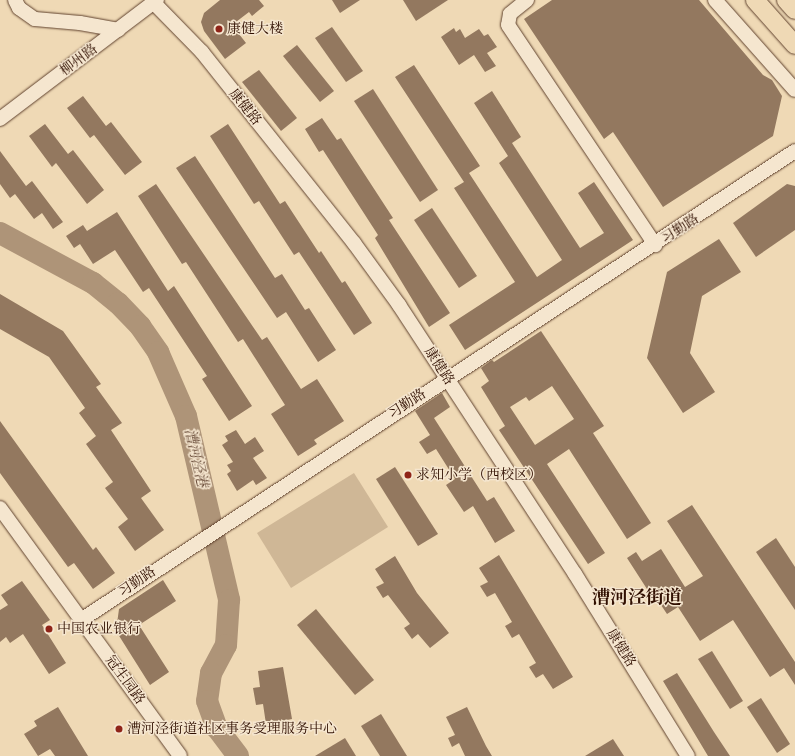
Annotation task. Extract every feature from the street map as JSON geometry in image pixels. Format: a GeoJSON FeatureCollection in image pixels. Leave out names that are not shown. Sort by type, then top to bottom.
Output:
{"type":"FeatureCollection","features":[{"type":"Feature","properties":{"kind":"main road"},"geometry":{"type":"LineString","coordinates":[[755,0],[795,45]]}},
{"type":"Feature","properties":{"kind":"main road"},"geometry":{"type":"LineString","coordinates":[[786,0],[795,10]]}},
{"type":"Feature","properties":{"kind":"street"},"geometry":{"type":"LineString","coordinates":[[14,0],[19,8],[35,19],[80,23],[118,30]]}},
{"type":"Feature","properties":{"kind":"street"},"geometry":{"type":"LineString","coordinates":[[527,0],[510,14],[508,25],[655,245]]}},
{"type":"Feature","properties":{"kind":"street"},"geometry":{"type":"LineString","coordinates":[[715,0],[795,90]]}},
{"type":"Feature","properties":{"kind":"street","name":"柳州路"},"geometry":{"type":"LineString","coordinates":[[0,119],[156,1]]}},
{"type":"Feature","properties":{"kind":"street","name":"康健路"},"geometry":{"type":"LineString","coordinates":[[156,1],[202,52],[354,243],[447,378],[575,574],[688,756]]}},
{"type":"Feature","properties":{"kind":"street","name":"习勤路"},"geometry":{"type":"LineString","coordinates":[[81,620],[189,547],[234,519],[447,378],[655,245],[795,151]]}},
{"type":"Feature","properties":{"kind":"street","name":"冠生园路"},"geometry":{"type":"LineString","coordinates":[[0,508],[180,756]]}},
{"type":"Feature","properties":{"kind":"shaded area"},"geometry":{"type":"Polygon","coordinates":[[[354,473],[388,527],[291,588],[257,533],[354,473]]]}},
{"type":"Feature","properties":{"kind":"building","name":"康健大楼"},"geometry":{"type":"Polygon","coordinates":[[[220,0],[259,0],[264,6],[252,16],[249,12],[232,25],[246,43],[225,59],[204,31],[201,22],[204,13],[220,0]]]}},
{"type":"Feature","properties":{"kind":"building"},"geometry":{"type":"Polygon","coordinates":[[[332,0],[360,0],[340,13],[332,0]]]}},
{"type":"Feature","properties":{"kind":"building"},"geometry":{"type":"Polygon","coordinates":[[[403,0],[448,0],[416,21],[403,0]]]}},
{"type":"Feature","properties":{"kind":"building"},"geometry":{"type":"Polygon","coordinates":[[[552,0],[699,0],[763,75],[772,80],[782,96],[773,136],[663,207],[613,132],[604,139],[524,19],[552,0]]]}},
{"type":"Feature","properties":{"kind":"building"},"geometry":{"type":"Polygon","coordinates":[[[332,27],[363,71],[346,82],[315,38],[332,27]]]}},
{"type":"Feature","properties":{"kind":"building"},"geometry":{"type":"Polygon","coordinates":[[[454,28],[456,32],[460,29],[465,38],[479,29],[484,36],[488,34],[497,47],[487,53],[496,66],[485,72],[474,55],[459,65],[441,37],[454,28]]]}},
{"type":"Feature","properties":{"kind":"building"},"geometry":{"type":"Polygon","coordinates":[[[297,45],[334,91],[320,102],[283,56],[297,45]]]}},
{"type":"Feature","properties":{"kind":"building"},"geometry":{"type":"Polygon","coordinates":[[[414,65],[480,166],[469,173],[537,277],[562,260],[499,163],[508,156],[474,103],[492,91],[521,137],[512,143],[580,248],[604,233],[578,193],[594,182],[633,240],[465,350],[449,325],[515,282],[454,188],[464,182],[395,77],[414,65]]]}},
{"type":"Feature","properties":{"kind":"building"},"geometry":{"type":"Polygon","coordinates":[[[259,70],[297,118],[281,131],[242,82],[259,70]]]}},
{"type":"Feature","properties":{"kind":"building"},"geometry":{"type":"Polygon","coordinates":[[[373,89],[438,190],[420,202],[354,101],[373,89]]]}},
{"type":"Feature","properties":{"kind":"building"},"geometry":{"type":"Polygon","coordinates":[[[83,96],[106,126],[111,122],[142,162],[125,175],[94,135],[90,138],[67,108],[83,96]]]}},
{"type":"Feature","properties":{"kind":"building"},"geometry":{"type":"Polygon","coordinates":[[[322,118],[337,140],[341,138],[393,218],[389,220],[450,313],[429,327],[375,238],[378,235],[323,150],[319,152],[305,129],[322,118]]]}},
{"type":"Feature","properties":{"kind":"building"},"geometry":{"type":"Polygon","coordinates":[[[45,124],[68,154],[73,150],[104,190],[87,204],[56,163],[52,167],[29,136],[45,124]]]}},
{"type":"Feature","properties":{"kind":"building"},"geometry":{"type":"Polygon","coordinates":[[[228,124],[280,204],[285,201],[319,253],[321,251],[342,283],[345,281],[372,323],[354,335],[299,252],[294,255],[259,201],[254,204],[210,136],[228,124]]]}},
{"type":"Feature","properties":{"kind":"building"},"geometry":{"type":"Polygon","coordinates":[[[0,151],[26,186],[32,181],[63,222],[53,229],[42,213],[34,219],[15,194],[10,198],[0,184],[0,151]]]}},
{"type":"Feature","properties":{"kind":"building"},"geometry":{"type":"Polygon","coordinates":[[[195,156],[275,278],[282,274],[305,310],[309,308],[336,350],[318,362],[286,312],[277,318],[176,168],[195,156]]]}},
{"type":"Feature","properties":{"kind":"building"},"geometry":{"type":"Polygon","coordinates":[[[156,184],[262,340],[267,337],[301,389],[317,379],[344,421],[314,440],[317,444],[298,456],[271,414],[285,405],[243,339],[238,342],[186,262],[182,264],[138,196],[156,184]]]}},
{"type":"Feature","properties":{"kind":"building"},"geometry":{"type":"Polygon","coordinates":[[[787,184],[795,186],[795,230],[756,257],[733,223],[787,184]]]}},
{"type":"Feature","properties":{"kind":"building"},"geometry":{"type":"Polygon","coordinates":[[[432,208],[477,276],[459,288],[414,220],[432,208]]]}},
{"type":"Feature","properties":{"kind":"building"},"geometry":{"type":"Polygon","coordinates":[[[117,212],[168,291],[174,286],[252,406],[229,421],[202,379],[207,376],[149,288],[143,292],[115,250],[93,264],[80,244],[74,248],[66,236],[83,225],[87,231],[117,212]]]}},
{"type":"Feature","properties":{"kind":"building"},"geometry":{"type":"Polygon","coordinates":[[[719,239],[741,272],[702,296],[690,353],[715,392],[683,413],[647,358],[667,272],[719,239]]]}},
{"type":"Feature","properties":{"kind":"building"},"geometry":{"type":"Polygon","coordinates":[[[0,294],[63,331],[101,384],[96,387],[122,423],[111,430],[151,491],[141,498],[164,530],[135,551],[118,527],[128,519],[105,488],[113,482],[86,444],[96,436],[79,413],[85,408],[49,357],[0,329],[0,294]]]}},
{"type":"Feature","properties":{"kind":"building"},"geometry":{"type":"Polygon","coordinates":[[[541,331],[604,426],[593,433],[651,523],[627,539],[569,449],[547,464],[605,553],[588,564],[499,430],[505,426],[481,387],[489,381],[481,368],[492,360],[494,362],[541,331]],[[552,386],[529,401],[526,397],[510,407],[535,445],[574,419],[552,386]]]}},
{"type":"Feature","properties":{"kind":"building"},"geometry":{"type":"Polygon","coordinates":[[[442,393],[450,407],[434,418],[487,501],[494,497],[515,531],[495,543],[473,506],[464,512],[446,485],[455,479],[436,449],[427,454],[419,442],[430,435],[415,411],[442,393]]]}},
{"type":"Feature","properties":{"kind":"building"},"geometry":{"type":"Polygon","coordinates":[[[0,421],[93,550],[96,547],[115,573],[93,589],[74,563],[68,567],[0,473],[0,421]]]}},
{"type":"Feature","properties":{"kind":"building"},"geometry":{"type":"Polygon","coordinates":[[[236,430],[245,444],[255,437],[264,451],[253,458],[267,478],[256,485],[253,480],[237,491],[227,474],[231,471],[227,465],[233,462],[222,445],[228,441],[225,436],[236,430]]]}},
{"type":"Feature","properties":{"kind":"building"},"geometry":{"type":"Polygon","coordinates":[[[395,467],[438,534],[418,546],[376,479],[395,467]]]}},
{"type":"Feature","properties":{"kind":"building"},"geometry":{"type":"Polygon","coordinates":[[[692,505],[795,662],[795,685],[784,668],[770,677],[733,620],[700,641],[678,607],[667,614],[659,602],[656,603],[627,558],[636,552],[642,561],[661,549],[685,587],[703,576],[667,521],[692,505]]]}},
{"type":"Feature","properties":{"kind":"building"},"geometry":{"type":"Polygon","coordinates":[[[776,538],[795,567],[795,610],[756,552],[776,538]]]}},
{"type":"Feature","properties":{"kind":"building"},"geometry":{"type":"Polygon","coordinates":[[[499,555],[573,677],[553,689],[543,674],[536,678],[529,667],[536,663],[519,634],[512,638],[505,626],[512,622],[495,593],[487,597],[480,586],[488,582],[479,568],[499,555]]]}},
{"type":"Feature","properties":{"kind":"building"},"geometry":{"type":"Polygon","coordinates":[[[395,556],[417,593],[449,633],[430,648],[418,634],[412,639],[404,628],[410,624],[388,595],[383,598],[376,587],[384,583],[375,569],[395,556]]]}},
{"type":"Feature","properties":{"kind":"building"},"geometry":{"type":"Polygon","coordinates":[[[163,580],[176,601],[139,625],[169,672],[150,685],[116,631],[119,609],[163,580]]]}},
{"type":"Feature","properties":{"kind":"building"},"geometry":{"type":"Polygon","coordinates":[[[22,581],[50,620],[42,625],[66,663],[49,674],[23,634],[10,643],[6,637],[0,642],[0,610],[8,605],[1,595],[22,581]]]}},
{"type":"Feature","properties":{"kind":"building"},"geometry":{"type":"Polygon","coordinates":[[[316,609],[374,680],[355,695],[297,625],[316,609]]]}},
{"type":"Feature","properties":{"kind":"building"},"geometry":{"type":"Polygon","coordinates":[[[712,651],[743,701],[730,709],[698,659],[712,651]]]}},
{"type":"Feature","properties":{"kind":"building"},"geometry":{"type":"Polygon","coordinates":[[[283,667],[292,719],[266,724],[263,704],[256,705],[253,688],[260,687],[258,671],[283,667]]]}},
{"type":"Feature","properties":{"kind":"building"},"geometry":{"type":"Polygon","coordinates":[[[677,673],[730,756],[708,756],[663,681],[677,673]]]}},
{"type":"Feature","properties":{"kind":"building"},"geometry":{"type":"Polygon","coordinates":[[[761,698],[790,744],[777,753],[747,707],[761,698]]]}},
{"type":"Feature","properties":{"kind":"building"},"geometry":{"type":"Polygon","coordinates":[[[58,707],[88,756],[55,756],[50,749],[38,756],[24,734],[37,726],[34,721],[58,707]]]}},
{"type":"Feature","properties":{"kind":"building"},"geometry":{"type":"Polygon","coordinates":[[[467,707],[492,756],[465,756],[459,743],[452,747],[448,738],[455,735],[446,717],[467,707]]]}},
{"type":"Feature","properties":{"kind":"building"},"geometry":{"type":"Polygon","coordinates":[[[381,714],[407,756],[380,756],[361,726],[381,714]]]}},
{"type":"Feature","properties":{"kind":"building"},"geometry":{"type":"Polygon","coordinates":[[[345,738],[356,756],[315,756],[345,738]]]}},
{"type":"Feature","properties":{"kind":"building"},"geometry":{"type":"Polygon","coordinates":[[[613,739],[624,756],[585,756],[613,739]]]}},
{"type":"Feature","properties":{"kind":"waterway","name":"漕河泾港"},"geometry":{"type":"LineString","coordinates":[[0,233],[93,283],[118,303],[140,326],[158,352],[186,416],[229,600],[226,645],[211,673],[207,701],[217,728],[238,756]]}},
{"type":"Feature","properties":{"kind":"place","name":"康健大楼"},"geometry":{"type":"Point","coordinates":[219,29]}},
{"type":"Feature","properties":{"kind":"place","name":"求知小学（西校区）"},"geometry":{"type":"Point","coordinates":[408,475]}},
{"type":"Feature","properties":{"kind":"place","name":"中国农业银行"},"geometry":{"type":"Point","coordinates":[49,629]}},
{"type":"Feature","properties":{"kind":"place","name":"漕河泾街道社区事务受理服务中心"},"geometry":{"type":"Point","coordinates":[119,729]}},
{"type":"Feature","properties":{"kind":"district","name":"漕河泾街道"},"geometry":{"type":"Point","coordinates":[637,598]}}]}
